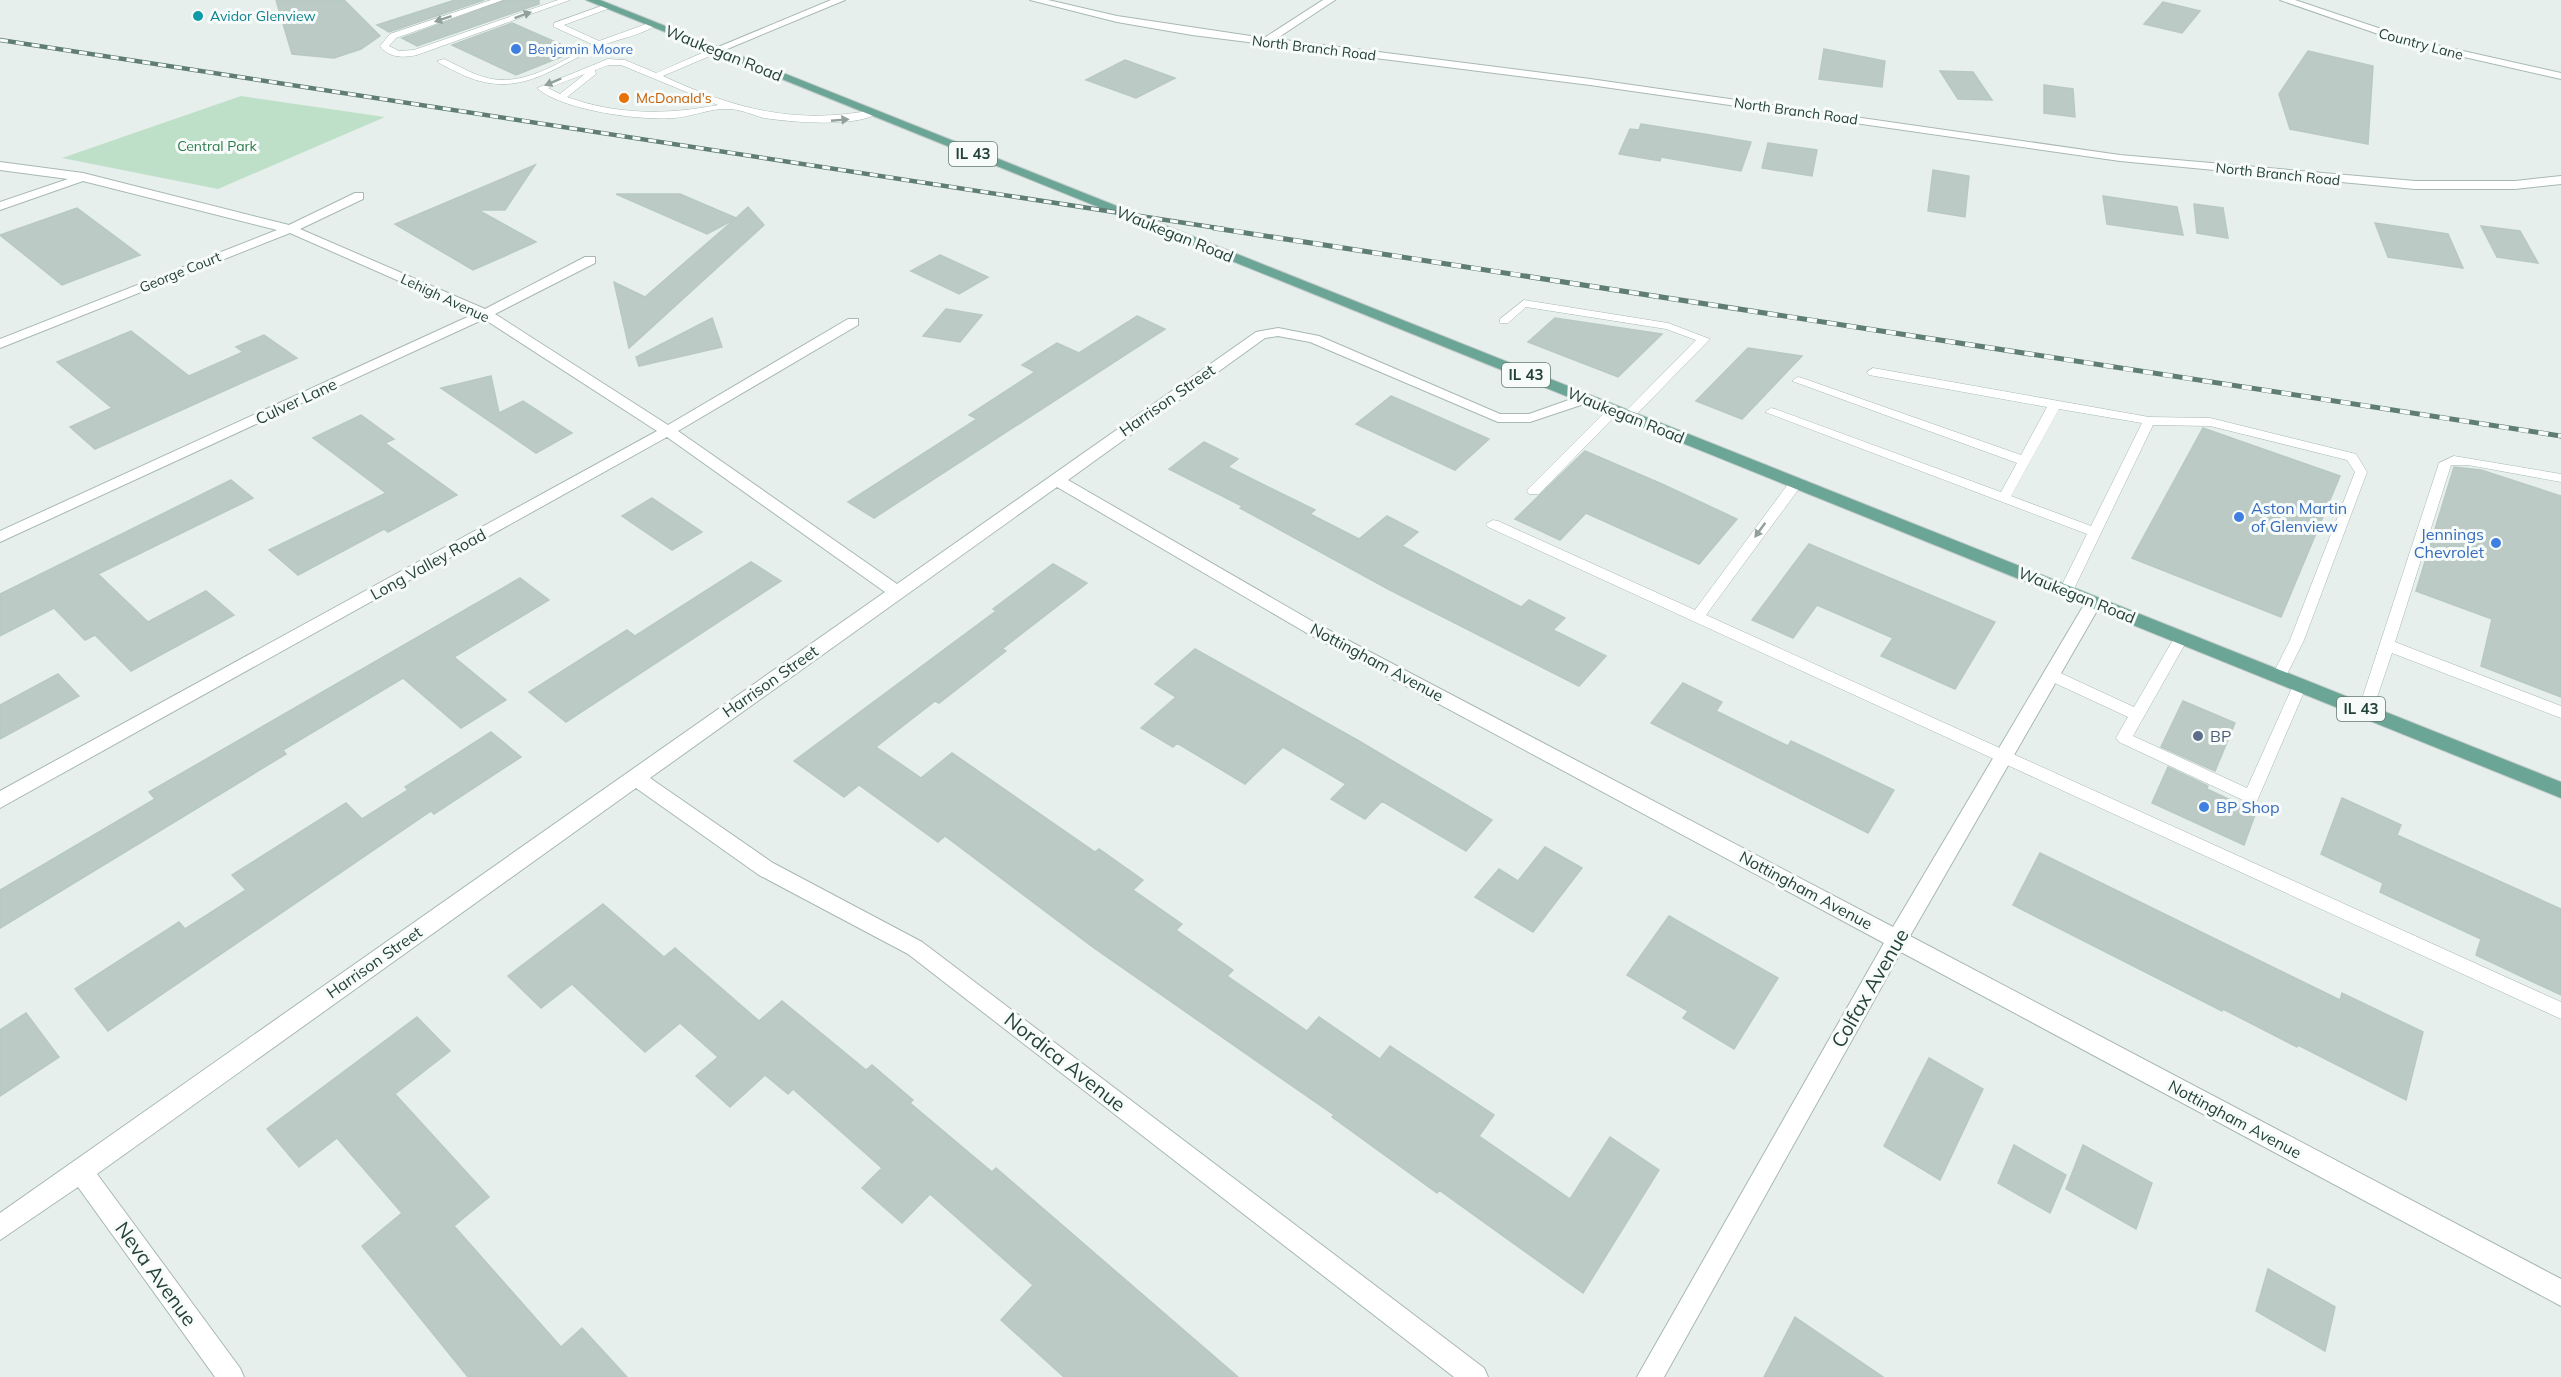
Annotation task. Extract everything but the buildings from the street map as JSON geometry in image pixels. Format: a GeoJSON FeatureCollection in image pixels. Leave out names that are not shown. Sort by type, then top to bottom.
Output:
{"type":"FeatureCollection","features":[{"type":"Feature","properties":{"kind":"main road","name":"Waukegan Road"},"geometry":{"type":"LineString","coordinates":[[591,0],[2561,790]]}},
{"type":"Feature","properties":{"kind":"street"},"geometry":{"type":"LineString","coordinates":[[716,50],[840,0]]}},
{"type":"Feature","properties":{"kind":"street","name":"North Branch Road"},"geometry":{"type":"LineString","coordinates":[[1035,0],[1117,19],[1265,42],[1590,82],[2120,158],[2415,185],[2515,185],[2561,180]]}},
{"type":"Feature","properties":{"kind":"street"},"geometry":{"type":"LineString","coordinates":[[1265,42],[1330,0]]}},
{"type":"Feature","properties":{"kind":"street","name":"Country Lane"},"geometry":{"type":"LineString","coordinates":[[2285,0],[2411,42],[2561,76]]}},
{"type":"Feature","properties":{"kind":"street","name":"Lehigh Avenue"},"geometry":{"type":"LineString","coordinates":[[0,166],[83,177],[290,229],[485,314],[668,431],[896,592]]}},
{"type":"Feature","properties":{"kind":"street"},"geometry":{"type":"LineString","coordinates":[[0,206],[83,177]]}},
{"type":"Feature","properties":{"kind":"street","name":"George Court"},"geometry":{"type":"LineString","coordinates":[[0,344],[290,229],[359,196]]}},
{"type":"Feature","properties":{"kind":"street","name":"Culver Lane"},"geometry":{"type":"LineString","coordinates":[[0,537],[485,314],[590,260]]}},
{"type":"Feature","properties":{"kind":"street","name":"Long Valley Road"},"geometry":{"type":"LineString","coordinates":[[0,800],[668,431],[852,322]]}},
{"type":"Feature","properties":{"kind":"street","name":"Harrison Street"},"geometry":{"type":"LineString","coordinates":[[0,1228],[1261,335],[1278,332],[1314,339],[1498,418],[1530,418],[1585,399]]}},
{"type":"Feature","properties":{"kind":"street","name":"Nottingham Avenue"},"geometry":{"type":"LineString","coordinates":[[1055,479],[1311,628],[1898,938],[2561,1293]]}},
{"type":"Feature","properties":{"kind":"street","name":"Colfax Avenue"},"geometry":{"type":"LineString","coordinates":[[1650,1377],[1898,938],[2094,602]]}},
{"type":"Feature","properties":{"kind":"street","name":"Nordica Avenue"},"geometry":{"type":"LineString","coordinates":[[635,777],[729,846],[785,880],[855,914],[915,948],[1475,1377]]}},
{"type":"Feature","properties":{"kind":"street","name":"Neva Avenue"},"geometry":{"type":"LineString","coordinates":[[80,1171],[231,1377]]}},
{"type":"Feature","properties":{"kind":"lane"},"geometry":{"type":"LineString","coordinates":[[499,0],[393,36],[384,46],[386,50],[401,55],[417,52],[566,0]]}},
{"type":"Feature","properties":{"kind":"lane"},"geometry":{"type":"LineString","coordinates":[[599,44],[556,25],[607,6]]}},
{"type":"Feature","properties":{"kind":"lane"},"geometry":{"type":"LineString","coordinates":[[441,61],[491,82],[513,83],[574,59],[599,44],[652,25]]}},
{"type":"Feature","properties":{"kind":"lane"},"geometry":{"type":"LineString","coordinates":[[656,76],[716,50]]}},
{"type":"Feature","properties":{"kind":"lane"},"geometry":{"type":"LineString","coordinates":[[560,98],[608,62]]}},
{"type":"Feature","properties":{"kind":"lane"},"geometry":{"type":"LineString","coordinates":[[729,106],[664,116],[620,111],[560,98],[541,88],[608,62],[622,62],[729,106],[786,120],[850,119],[873,113]]}},
{"type":"Feature","properties":{"kind":"lane"},"geometry":{"type":"LineString","coordinates":[[1504,321],[1524,303],[1668,326],[1704,339],[1534,491]]}},
{"type":"Feature","properties":{"kind":"lane"},"geometry":{"type":"LineString","coordinates":[[1873,372],[2149,421],[2210,422],[2352,457],[2361,472],[2297,640],[2279,676]]}},
{"type":"Feature","properties":{"kind":"lane"},"geometry":{"type":"LineString","coordinates":[[1798,381],[2024,461]]}},
{"type":"Feature","properties":{"kind":"lane"},"geometry":{"type":"LineString","coordinates":[[2004,498],[2055,404]]}},
{"type":"Feature","properties":{"kind":"lane"},"geometry":{"type":"LineString","coordinates":[[1772,412],[2095,532]]}},
{"type":"Feature","properties":{"kind":"lane"},"geometry":{"type":"LineString","coordinates":[[2066,591],[2149,421]]}},
{"type":"Feature","properties":{"kind":"lane"},"geometry":{"type":"LineString","coordinates":[[2366,711],[2445,463],[2461,460],[2561,477]]}},
{"type":"Feature","properties":{"kind":"lane"},"geometry":{"type":"LineString","coordinates":[[1697,617],[1796,483]]}},
{"type":"Feature","properties":{"kind":"lane"},"geometry":{"type":"LineString","coordinates":[[1492,524],[2561,1011]]}},
{"type":"Feature","properties":{"kind":"lane"},"geometry":{"type":"LineString","coordinates":[[2182,637],[2124,738],[2251,797],[2300,685]]}},
{"type":"Feature","properties":{"kind":"lane"},"geometry":{"type":"LineString","coordinates":[[2387,645],[2561,712]]}},
{"type":"Feature","properties":{"kind":"lane"},"geometry":{"type":"LineString","coordinates":[[2051,675],[2138,715]]}},
{"type":"Feature","properties":{"kind":"green space","name":"Central Park"},"geometry":{"type":"Polygon","coordinates":[[[241,96],[385,117],[218,189],[62,158],[241,96]]]}},
{"type":"Feature","properties":{"kind":"railway"},"geometry":{"type":"LineString","coordinates":[[0,40],[1224,229]]}},
{"type":"Feature","properties":{"kind":"railway"},"geometry":{"type":"LineString","coordinates":[[1214,228],[2561,436]]}},
{"type":"Feature","properties":{"kind":"place","name":"Avidor Glenview"},"geometry":{"type":"Point","coordinates":[198,16]}},
{"type":"Feature","properties":{"kind":"place","name":"Benjamin Moore"},"geometry":{"type":"Point","coordinates":[516,49]}},
{"type":"Feature","properties":{"kind":"place","name":"McDonald's"},"geometry":{"type":"Point","coordinates":[624,98]}},
{"type":"Feature","properties":{"kind":"place","name":"Aston Martin of Glenview"},"geometry":{"type":"Point","coordinates":[2239,517]}},
{"type":"Feature","properties":{"kind":"place","name":"Jennings Chevrolet"},"geometry":{"type":"Point","coordinates":[2496,543]}},
{"type":"Feature","properties":{"kind":"place","name":"BP"},"geometry":{"type":"Point","coordinates":[2198,736]}},
{"type":"Feature","properties":{"kind":"place","name":"BP Shop"},"geometry":{"type":"Point","coordinates":[2204,807]}}]}
